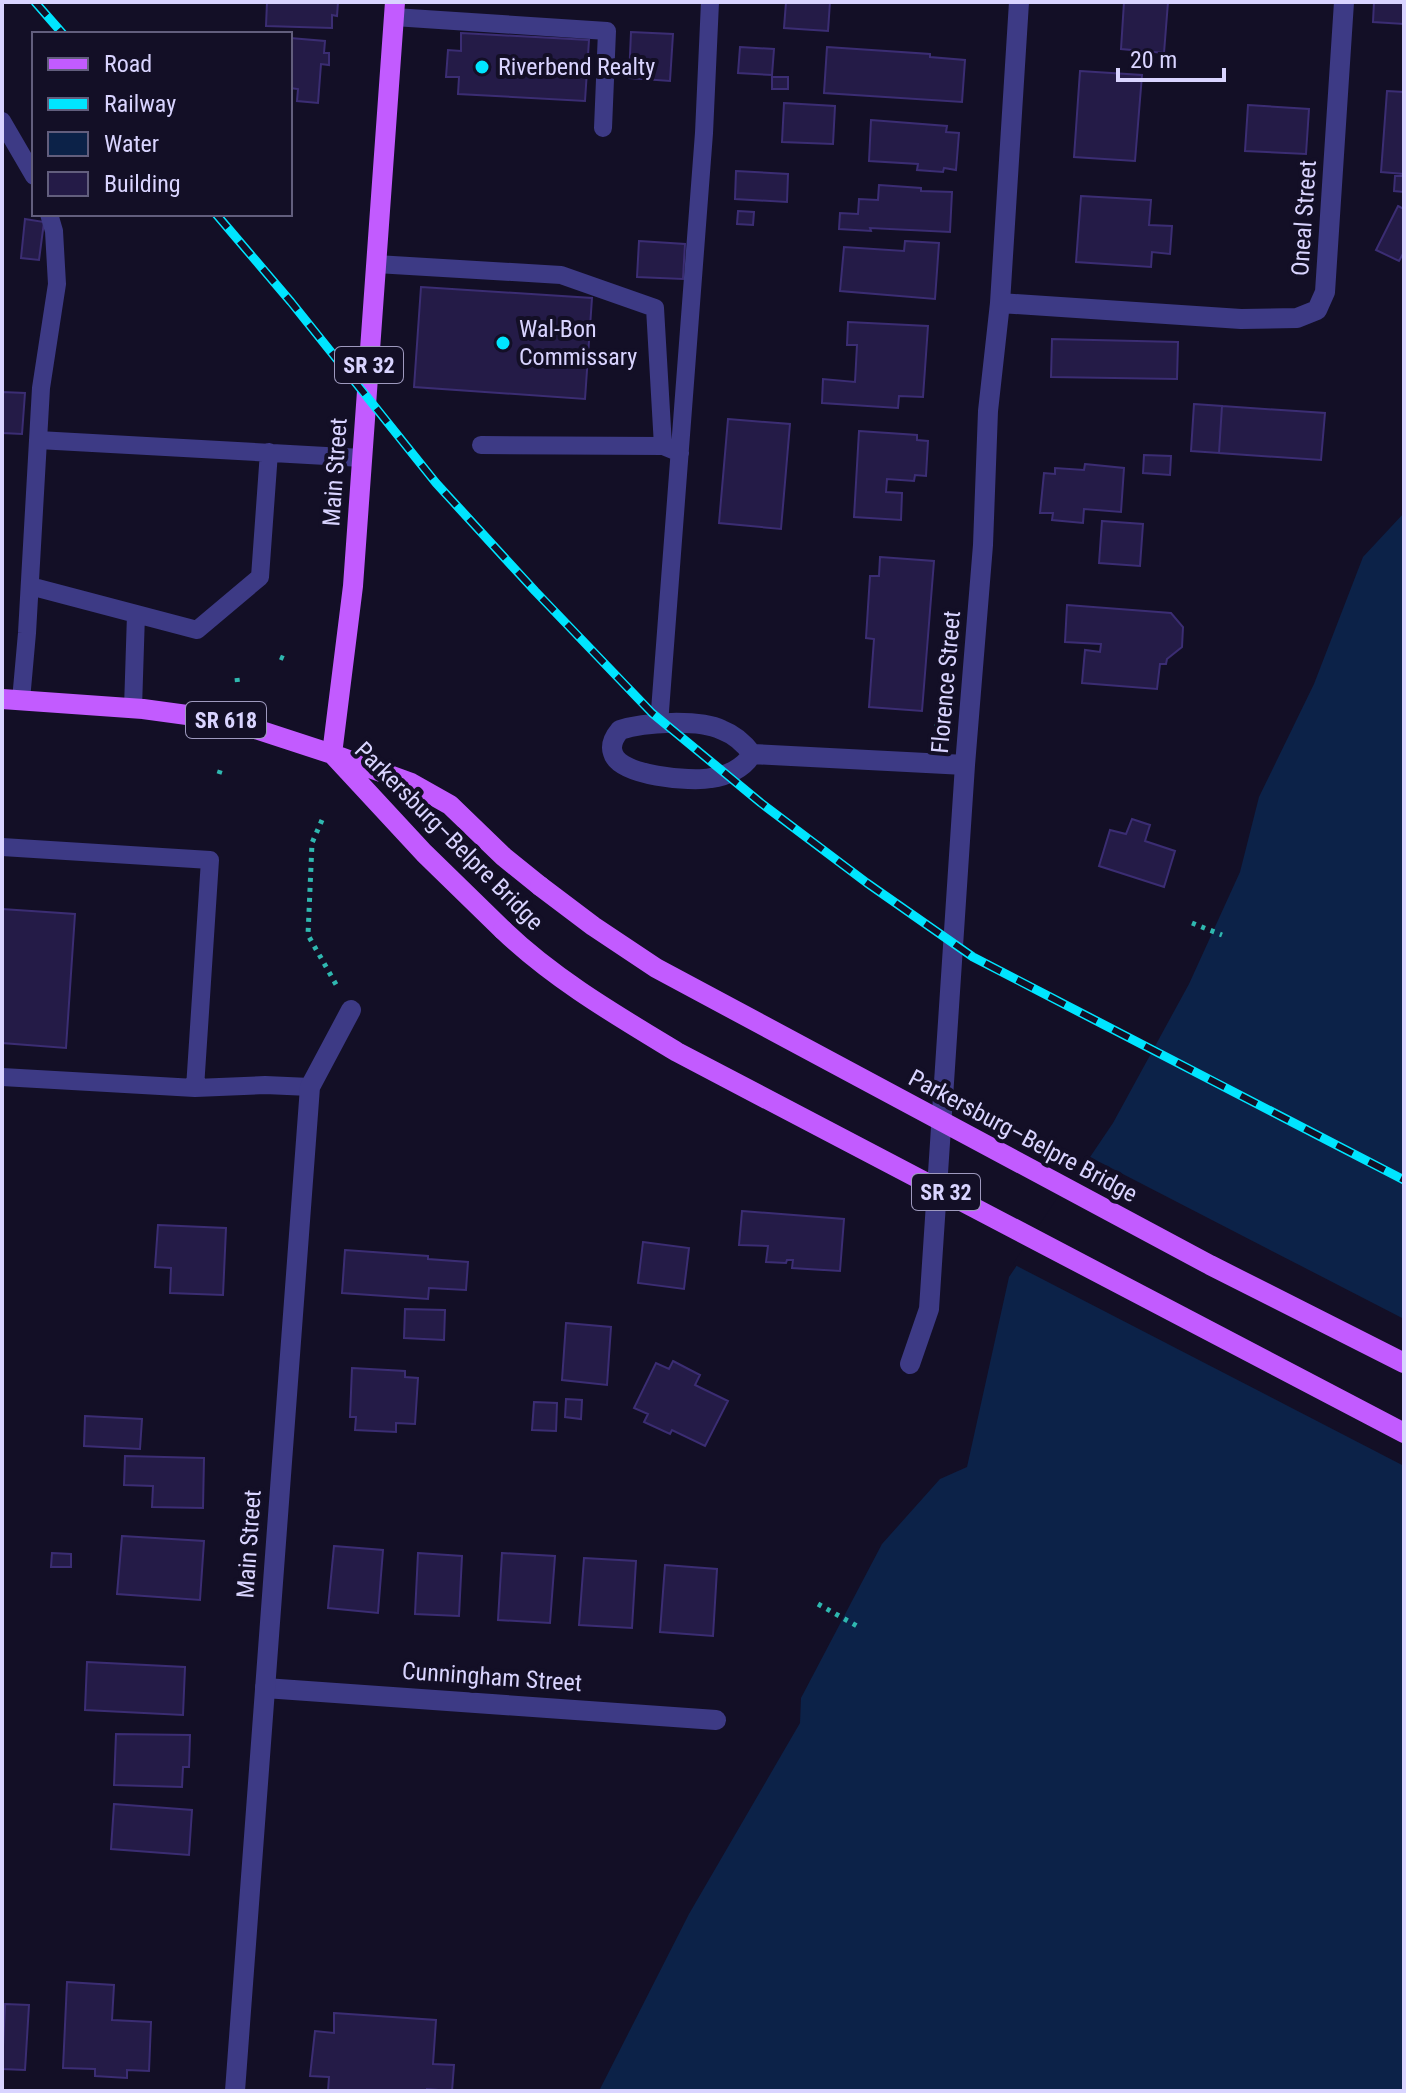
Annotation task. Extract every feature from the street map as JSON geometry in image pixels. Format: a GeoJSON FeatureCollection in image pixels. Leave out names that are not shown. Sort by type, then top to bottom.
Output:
{"type":"FeatureCollection","features":[{"type":"Feature","properties":{"kind":"main road","name":"Main Street"},"geometry":{"type":"LineString","coordinates":[[332,754],[353,586],[394,9]]}},
{"type":"Feature","properties":{"kind":"main road","name":"SR 618"},"geometry":{"type":"LineString","coordinates":[[11,700],[133,708],[231,721],[332,754]]}},
{"type":"Feature","properties":{"kind":"main road","name":"Parkersburg–Belpre Bridge"},"geometry":{"type":"LineString","coordinates":[[332,754],[411,783],[450,805],[504,857],[540,886],[656,968],[1210,1265],[1404,1363]]}},
{"type":"Feature","properties":{"kind":"main road","name":"Parkersburg–Belpre Bridge"},"geometry":{"type":"LineString","coordinates":[[332,754],[424,853],[503,930],[532,956],[605,1009],[677,1052],[1404,1433]]}},
{"type":"Feature","properties":{"kind":"street","name":"Florence Street"},"geometry":{"type":"LineString","coordinates":[[910,1364],[929,1309],[965,765],[983,545],[988,411],[1000,303],[1019,2]]}},
{"type":"Feature","properties":{"kind":"street","name":"Oneal Street"},"geometry":{"type":"LineString","coordinates":[[1000,303],[1241,319],[1297,318],[1317,310],[1325,292],[1344,2]]}},
{"type":"Feature","properties":{"kind":"street"},"geometry":{"type":"LineString","coordinates":[[659,724],[719,728],[745,744],[752,754],[737,769],[708,779],[660,777],[629,767],[617,760],[612,752],[614,739],[620,730],[659,724]]}},
{"type":"Feature","properties":{"kind":"street"},"geometry":{"type":"LineString","coordinates":[[752,754],[965,765]]}},
{"type":"Feature","properties":{"kind":"street","name":"Main Street"},"geometry":{"type":"LineString","coordinates":[[235,2091],[310,1087],[351,1010]]}},
{"type":"Feature","properties":{"kind":"street","name":"Cunningham Street"},"geometry":{"type":"LineString","coordinates":[[265,1688],[716,1720]]}},
{"type":"Feature","properties":{"kind":"lane"},"geometry":{"type":"LineString","coordinates":[[659,724],[671,450],[703,148],[710,2]]}},
{"type":"Feature","properties":{"kind":"lane"},"geometry":{"type":"LineString","coordinates":[[394,9],[607,31],[603,128]]}},
{"type":"Feature","properties":{"kind":"lane"},"geometry":{"type":"LineString","coordinates":[[2,121],[32,173]]}},
{"type":"Feature","properties":{"kind":"lane"},"geometry":{"type":"LineString","coordinates":[[11,700],[30,586],[41,388],[57,284],[54,231],[50,216]]}},
{"type":"Feature","properties":{"kind":"lane"},"geometry":{"type":"LineString","coordinates":[[376,264],[561,275],[655,308],[671,450]]}},
{"type":"Feature","properties":{"kind":"lane"},"geometry":{"type":"LineString","coordinates":[[38,440],[362,458]]}},
{"type":"Feature","properties":{"kind":"lane"},"geometry":{"type":"LineString","coordinates":[[481,445],[671,450]]}},
{"type":"Feature","properties":{"kind":"lane"},"geometry":{"type":"LineString","coordinates":[[30,586],[197,630],[260,577],[269,452]]}},
{"type":"Feature","properties":{"kind":"lane"},"geometry":{"type":"LineString","coordinates":[[133,708],[136,614]]}},
{"type":"Feature","properties":{"kind":"lane"},"geometry":{"type":"LineString","coordinates":[[2,847],[210,860],[195,1088]]}},
{"type":"Feature","properties":{"kind":"lane"},"geometry":{"type":"LineString","coordinates":[[2,1077],[195,1088],[310,1087]]}},
{"type":"Feature","properties":{"kind":"path"},"geometry":{"type":"LineString","coordinates":[[280,657],[287,660]]}},
{"type":"Feature","properties":{"kind":"path"},"geometry":{"type":"LineString","coordinates":[[237,678],[238,687]]}},
{"type":"Feature","properties":{"kind":"path"},"geometry":{"type":"LineString","coordinates":[[935,741],[937,719]]}},
{"type":"Feature","properties":{"kind":"path"},"geometry":{"type":"LineString","coordinates":[[322,820],[312,843],[308,935],[351,1010]]}},
{"type":"Feature","properties":{"kind":"path"},"geometry":{"type":"LineString","coordinates":[[1192,923],[1222,935]]}},
{"type":"Feature","properties":{"kind":"path"},"geometry":{"type":"LineString","coordinates":[[818,1604],[857,1626]]}},
{"type":"Feature","properties":{"kind":"water"},"geometry":{"type":"Polygon","coordinates":[[[1404,513],[1404,2091],[599,2091],[689,1914],[800,1723],[801,1698],[882,1544],[940,1479],[967,1467],[1009,1277],[1113,1123],[1189,984],[1240,872],[1259,797],[1314,684],[1363,557],[1404,513]]]}},
{"type":"Feature","properties":{"kind":"pier"},"geometry":{"type":"Polygon","coordinates":[[[1086,1155],[1404,1319],[1404,1466],[1013,1264],[1086,1155]]]}},
{"type":"Feature","properties":{"kind":"building"},"geometry":{"type":"Polygon","coordinates":[[[267,2],[338,2],[337,16],[332,15],[332,28],[266,26],[267,2]]]}},
{"type":"Feature","properties":{"kind":"building"},"geometry":{"type":"Polygon","coordinates":[[[786,2],[830,2],[828,31],[784,28],[786,2]]]}},
{"type":"Feature","properties":{"kind":"building"},"geometry":{"type":"Polygon","coordinates":[[[1124,2],[1168,2],[1164,53],[1121,49],[1124,2]]]}},
{"type":"Feature","properties":{"kind":"building"},"geometry":{"type":"Polygon","coordinates":[[[1374,2],[1404,2],[1404,24],[1373,22],[1374,2]]]}},
{"type":"Feature","properties":{"kind":"building"},"geometry":{"type":"Polygon","coordinates":[[[631,32],[673,34],[670,81],[629,78],[631,32]]]}},
{"type":"Feature","properties":{"kind":"building"},"geometry":{"type":"Polygon","coordinates":[[[461,33],[589,40],[585,101],[458,94],[459,77],[446,77],[448,50],[461,51],[461,33]]]}},
{"type":"Feature","properties":{"kind":"building"},"geometry":{"type":"Polygon","coordinates":[[[292,38],[325,41],[324,53],[329,53],[329,65],[321,64],[318,103],[297,101],[298,89],[292,88],[292,38]]]}},
{"type":"Feature","properties":{"kind":"building"},"geometry":{"type":"Polygon","coordinates":[[[740,47],[774,49],[772,75],[738,73],[740,47]]]}},
{"type":"Feature","properties":{"kind":"building"},"geometry":{"type":"Polygon","coordinates":[[[827,47],[930,54],[930,57],[965,60],[962,102],[824,93],[827,47]]]}},
{"type":"Feature","properties":{"kind":"building"},"geometry":{"type":"Polygon","coordinates":[[[1080,71],[1142,75],[1135,161],[1074,157],[1080,71]]]}},
{"type":"Feature","properties":{"kind":"building"},"geometry":{"type":"Polygon","coordinates":[[[772,77],[788,77],[788,89],[772,89],[772,77]]]}},
{"type":"Feature","properties":{"kind":"building"},"geometry":{"type":"Polygon","coordinates":[[[1387,91],[1404,92],[1404,174],[1381,172],[1387,91]]]}},
{"type":"Feature","properties":{"kind":"building"},"geometry":{"type":"Polygon","coordinates":[[[784,103],[835,106],[833,144],[782,142],[784,103]]]}},
{"type":"Feature","properties":{"kind":"building"},"geometry":{"type":"Polygon","coordinates":[[[1248,105],[1309,109],[1306,154],[1245,151],[1248,105]]]}},
{"type":"Feature","properties":{"kind":"building"},"geometry":{"type":"Polygon","coordinates":[[[871,120],[947,126],[946,132],[959,133],[956,170],[917,170],[918,164],[869,161],[871,120]]]}},
{"type":"Feature","properties":{"kind":"building"},"geometry":{"type":"Polygon","coordinates":[[[736,171],[788,174],[787,202],[735,199],[736,171]]]}},
{"type":"Feature","properties":{"kind":"building"},"geometry":{"type":"Polygon","coordinates":[[[1395,176],[1404,176],[1404,192],[1394,191],[1395,176]]]}},
{"type":"Feature","properties":{"kind":"building"},"geometry":{"type":"Polygon","coordinates":[[[879,185],[952,192],[950,232],[839,229],[840,213],[858,214],[859,199],[878,200],[879,185]]]}},
{"type":"Feature","properties":{"kind":"building"},"geometry":{"type":"Polygon","coordinates":[[[1081,196],[1151,200],[1149,225],[1172,226],[1170,254],[1152,252],[1151,267],[1076,262],[1081,196]]]}},
{"type":"Feature","properties":{"kind":"building"},"geometry":{"type":"Polygon","coordinates":[[[1398,206],[1404,209],[1404,252],[1399,261],[1376,250],[1398,206]]]}},
{"type":"Feature","properties":{"kind":"building"},"geometry":{"type":"Polygon","coordinates":[[[738,211],[754,212],[753,225],[737,224],[738,211]]]}},
{"type":"Feature","properties":{"kind":"building"},"geometry":{"type":"Polygon","coordinates":[[[25,219],[44,222],[39,260],[21,258],[25,219]]]}},
{"type":"Feature","properties":{"kind":"building"},"geometry":{"type":"Polygon","coordinates":[[[639,241],[685,244],[683,279],[637,277],[639,241]]]}},
{"type":"Feature","properties":{"kind":"building"},"geometry":{"type":"Polygon","coordinates":[[[905,241],[939,243],[935,299],[840,291],[844,247],[904,251],[905,241]]]}},
{"type":"Feature","properties":{"kind":"building","name":"Wal-Bon Commissary"},"geometry":{"type":"Polygon","coordinates":[[[421,287],[592,298],[585,399],[414,387],[421,287]]]}},
{"type":"Feature","properties":{"kind":"building"},"geometry":{"type":"Polygon","coordinates":[[[848,322],[928,326],[923,397],[899,396],[898,408],[822,403],[823,379],[855,382],[857,345],[847,345],[848,322]]]}},
{"type":"Feature","properties":{"kind":"building"},"geometry":{"type":"Polygon","coordinates":[[[1052,339],[1178,342],[1177,379],[1051,377],[1052,339]]]}},
{"type":"Feature","properties":{"kind":"building"},"geometry":{"type":"Polygon","coordinates":[[[2,392],[25,393],[22,434],[2,433],[2,392]]]}},
{"type":"Feature","properties":{"kind":"building"},"geometry":{"type":"Polygon","coordinates":[[[1194,404],[1222,406],[1219,453],[1191,451],[1194,404]]]}},
{"type":"Feature","properties":{"kind":"building"},"geometry":{"type":"Polygon","coordinates":[[[1222,406],[1325,413],[1321,460],[1219,453],[1222,406]]]}},
{"type":"Feature","properties":{"kind":"building"},"geometry":{"type":"Polygon","coordinates":[[[728,419],[790,424],[781,529],[719,523],[728,419]]]}},
{"type":"Feature","properties":{"kind":"building"},"geometry":{"type":"Polygon","coordinates":[[[859,431],[917,435],[917,440],[928,441],[926,476],[915,475],[914,481],[887,479],[886,492],[902,493],[901,520],[854,517],[859,431]]]}},
{"type":"Feature","properties":{"kind":"building"},"geometry":{"type":"Polygon","coordinates":[[[1144,455],[1171,456],[1170,475],[1143,473],[1144,455]]]}},
{"type":"Feature","properties":{"kind":"building"},"geometry":{"type":"Polygon","coordinates":[[[1085,464],[1124,468],[1121,512],[1084,509],[1083,523],[1052,520],[1053,513],[1040,513],[1044,473],[1055,474],[1055,468],[1084,470],[1085,464]]]}},
{"type":"Feature","properties":{"kind":"building"},"geometry":{"type":"Polygon","coordinates":[[[1102,521],[1143,524],[1140,566],[1099,563],[1102,521]]]}},
{"type":"Feature","properties":{"kind":"building"},"geometry":{"type":"Polygon","coordinates":[[[880,557],[934,561],[922,711],[869,707],[874,639],[866,638],[870,576],[879,576],[880,557]]]}},
{"type":"Feature","properties":{"kind":"building"},"geometry":{"type":"Polygon","coordinates":[[[1067,605],[1171,613],[1183,627],[1182,647],[1167,659],[1166,664],[1160,664],[1157,689],[1082,683],[1085,650],[1100,652],[1101,644],[1065,642],[1067,605]]]}},
{"type":"Feature","properties":{"kind":"building"},"geometry":{"type":"Polygon","coordinates":[[[1132,819],[1150,825],[1145,841],[1175,851],[1164,887],[1099,866],[1110,830],[1126,834],[1132,819]]]}},
{"type":"Feature","properties":{"kind":"building"},"geometry":{"type":"Polygon","coordinates":[[[2,909],[75,914],[66,1048],[2,1043],[2,909]]]}},
{"type":"Feature","properties":{"kind":"building"},"geometry":{"type":"Polygon","coordinates":[[[742,1211],[844,1219],[840,1271],[792,1268],[793,1260],[786,1263],[766,1262],[768,1246],[739,1245],[742,1211]]]}},
{"type":"Feature","properties":{"kind":"building"},"geometry":{"type":"Polygon","coordinates":[[[158,1225],[226,1228],[223,1295],[170,1293],[171,1268],[155,1267],[158,1225]]]}},
{"type":"Feature","properties":{"kind":"building"},"geometry":{"type":"Polygon","coordinates":[[[643,1242],[689,1248],[684,1289],[638,1283],[643,1242]]]}},
{"type":"Feature","properties":{"kind":"building"},"geometry":{"type":"Polygon","coordinates":[[[345,1250],[468,1262],[466,1290],[429,1288],[428,1299],[342,1293],[345,1250]]]}},
{"type":"Feature","properties":{"kind":"building"},"geometry":{"type":"Polygon","coordinates":[[[405,1309],[445,1310],[444,1340],[404,1338],[405,1309]]]}},
{"type":"Feature","properties":{"kind":"building"},"geometry":{"type":"Polygon","coordinates":[[[566,1323],[611,1327],[607,1385],[562,1380],[566,1323]]]}},
{"type":"Feature","properties":{"kind":"building"},"geometry":{"type":"Polygon","coordinates":[[[673,1361],[700,1375],[695,1385],[728,1401],[705,1446],[672,1430],[670,1434],[644,1422],[648,1414],[634,1408],[656,1363],[669,1369],[673,1361]]]}},
{"type":"Feature","properties":{"kind":"building"},"geometry":{"type":"Polygon","coordinates":[[[352,1368],[405,1371],[405,1377],[418,1378],[415,1424],[396,1423],[396,1432],[355,1430],[356,1417],[350,1417],[352,1368]]]}},
{"type":"Feature","properties":{"kind":"building"},"geometry":{"type":"Polygon","coordinates":[[[566,1399],[582,1400],[581,1419],[565,1417],[566,1399]]]}},
{"type":"Feature","properties":{"kind":"building"},"geometry":{"type":"Polygon","coordinates":[[[534,1402],[557,1403],[556,1431],[532,1430],[534,1402]]]}},
{"type":"Feature","properties":{"kind":"building"},"geometry":{"type":"Polygon","coordinates":[[[85,1416],[142,1419],[140,1449],[84,1446],[85,1416]]]}},
{"type":"Feature","properties":{"kind":"building"},"geometry":{"type":"Polygon","coordinates":[[[125,1456],[204,1458],[203,1508],[152,1507],[153,1486],[124,1485],[125,1456]]]}},
{"type":"Feature","properties":{"kind":"building"},"geometry":{"type":"Polygon","coordinates":[[[122,1536],[204,1541],[200,1600],[117,1594],[122,1536]]]}},
{"type":"Feature","properties":{"kind":"building"},"geometry":{"type":"Polygon","coordinates":[[[334,1546],[383,1550],[378,1613],[328,1608],[334,1546]]]}},
{"type":"Feature","properties":{"kind":"building"},"geometry":{"type":"Polygon","coordinates":[[[52,1553],[71,1554],[71,1567],[51,1567],[52,1553]]]}},
{"type":"Feature","properties":{"kind":"building"},"geometry":{"type":"Polygon","coordinates":[[[418,1553],[462,1556],[459,1616],[415,1614],[418,1553]]]}},
{"type":"Feature","properties":{"kind":"building"},"geometry":{"type":"Polygon","coordinates":[[[502,1553],[555,1556],[550,1623],[498,1620],[502,1553]]]}},
{"type":"Feature","properties":{"kind":"building"},"geometry":{"type":"Polygon","coordinates":[[[584,1558],[636,1561],[632,1628],[579,1625],[584,1558]]]}},
{"type":"Feature","properties":{"kind":"building"},"geometry":{"type":"Polygon","coordinates":[[[665,1565],[717,1569],[713,1636],[660,1632],[665,1565]]]}},
{"type":"Feature","properties":{"kind":"building"},"geometry":{"type":"Polygon","coordinates":[[[87,1662],[185,1667],[183,1715],[85,1710],[87,1662]]]}},
{"type":"Feature","properties":{"kind":"building"},"geometry":{"type":"Polygon","coordinates":[[[116,1734],[190,1735],[189,1767],[183,1767],[182,1787],[114,1785],[116,1734]]]}},
{"type":"Feature","properties":{"kind":"building"},"geometry":{"type":"Polygon","coordinates":[[[114,1804],[192,1810],[189,1855],[111,1849],[114,1804]]]}},
{"type":"Feature","properties":{"kind":"building"},"geometry":{"type":"Polygon","coordinates":[[[67,1982],[114,1985],[112,2020],[151,2022],[149,2071],[127,2070],[127,2078],[95,2076],[95,2069],[63,2068],[67,1982]]]}},
{"type":"Feature","properties":{"kind":"building"},"geometry":{"type":"Polygon","coordinates":[[[5,2004],[29,2005],[25,2070],[2,2069],[5,2004]]]}},
{"type":"Feature","properties":{"kind":"building"},"geometry":{"type":"Polygon","coordinates":[[[334,2013],[436,2020],[433,2064],[454,2065],[452,2091],[328,2091],[329,2077],[310,2076],[315,2031],[334,2033],[334,2013]]]}},
{"type":"Feature","properties":{"kind":"railway"},"geometry":{"type":"LineString","coordinates":[[35,2],[61,32]]}},
{"type":"Feature","properties":{"kind":"railway"},"geometry":{"type":"LineString","coordinates":[[218,216],[436,483],[535,591],[652,713],[761,803],[867,883],[973,957],[1404,1180]]}},
{"type":"Feature","properties":{"kind":"place","name":"Riverbend Realty"},"geometry":{"type":"Point","coordinates":[482,67]}},
{"type":"Feature","properties":{"kind":"place","name":"Wal-Bon Commissary"},"geometry":{"type":"Point","coordinates":[503,343]}}]}
